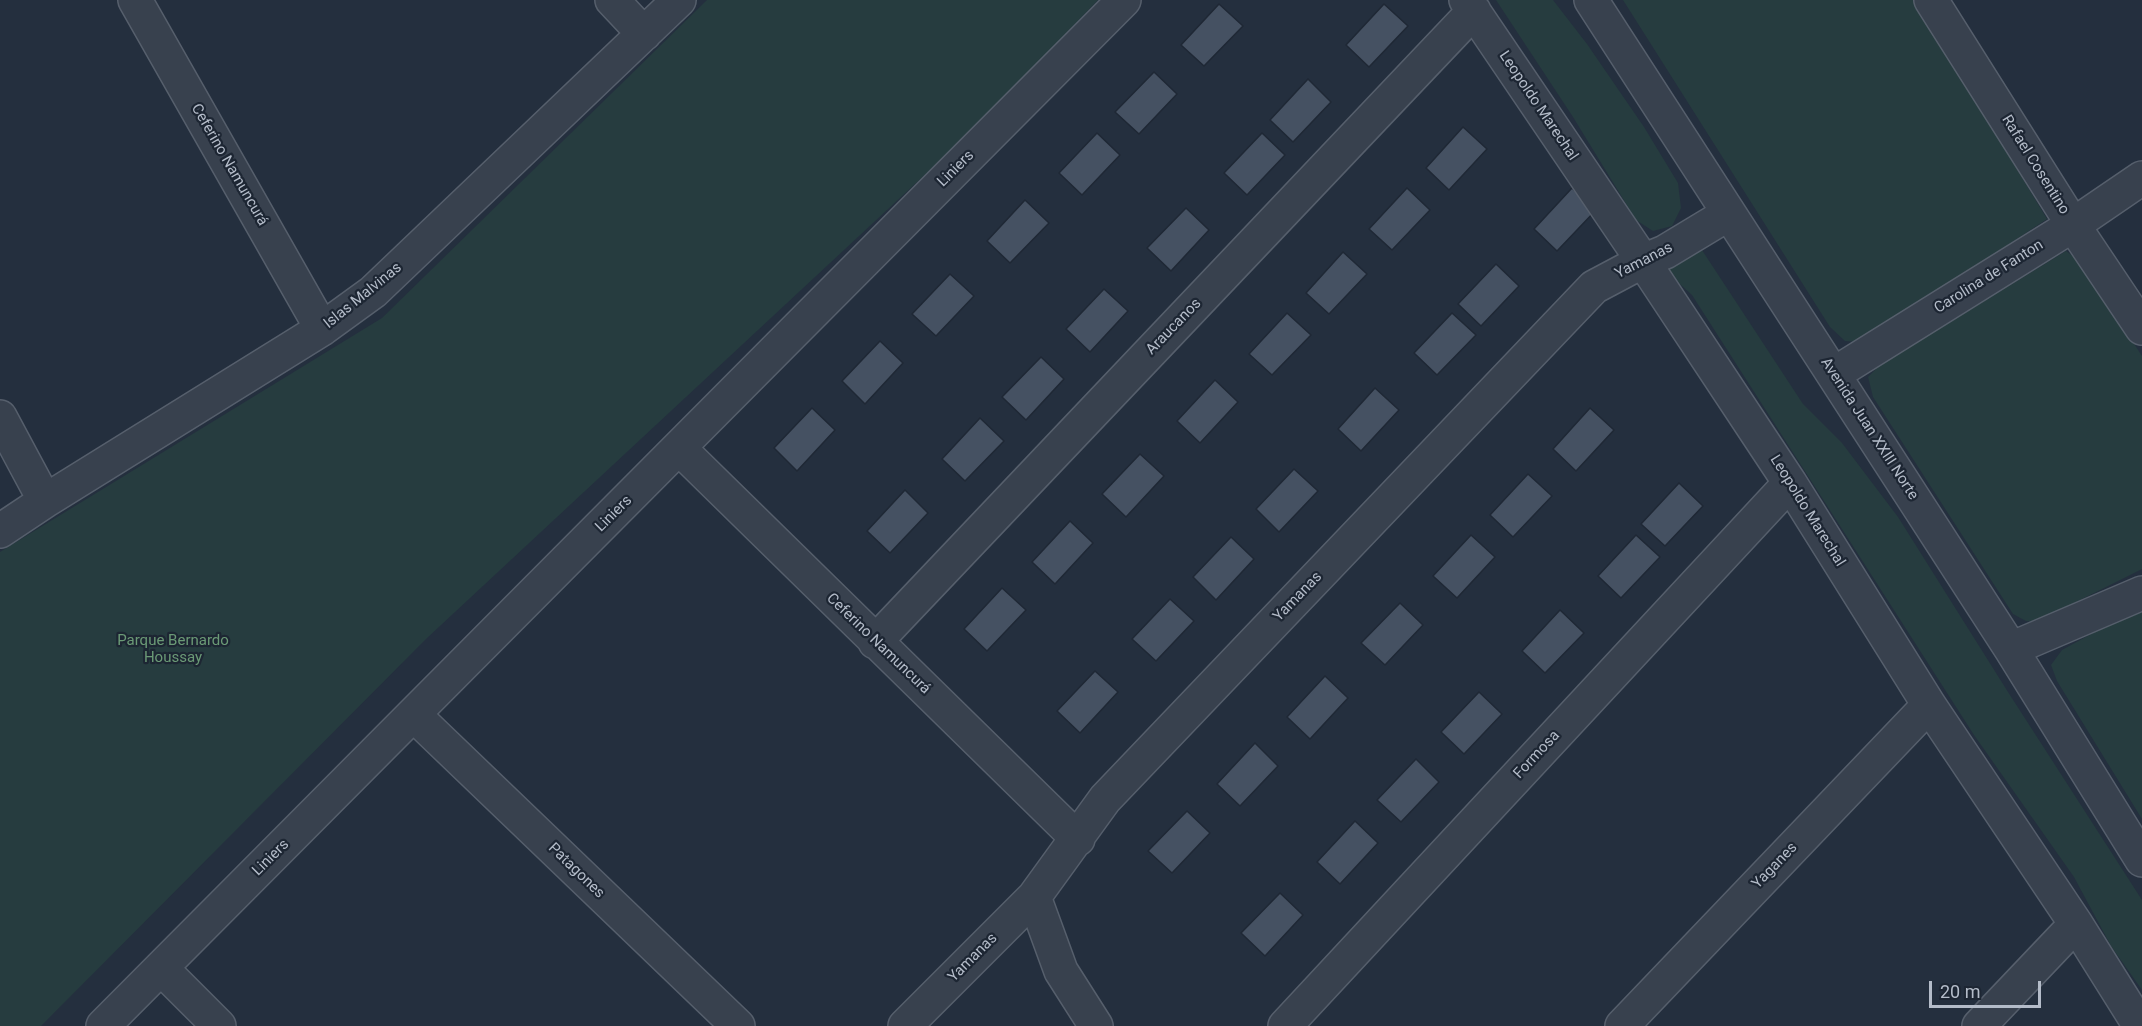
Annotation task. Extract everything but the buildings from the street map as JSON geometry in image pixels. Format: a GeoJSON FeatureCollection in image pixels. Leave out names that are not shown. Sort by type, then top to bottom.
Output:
{"type":"FeatureCollection","features":[{"type":"Feature","properties":{"kind":"street","name":"Ceferino Namuncurá"},"geometry":{"type":"LineString","coordinates":[[135,0],[322,329]]}},
{"type":"Feature","properties":{"kind":"street"},"geometry":{"type":"LineString","coordinates":[[612,0],[644,34]]}},
{"type":"Feature","properties":{"kind":"street","name":"Islas Malvinas"},"geometry":{"type":"LineString","coordinates":[[0,531],[322,329],[373,292],[679,0]]}},
{"type":"Feature","properties":{"kind":"street","name":"Liniers"},"geometry":{"type":"LineString","coordinates":[[103,1026],[1124,0]]}},
{"type":"Feature","properties":{"kind":"street","name":"Avenida Juan XXIII Norte"},"geometry":{"type":"LineString","coordinates":[[1591,0],[2011,649],[2142,860]]}},
{"type":"Feature","properties":{"kind":"street","name":"Rafael Cosentino"},"geometry":{"type":"LineString","coordinates":[[1931,0],[2073,225],[2142,328]]}},
{"type":"Feature","properties":{"kind":"street","name":"Leopoldo Marechal"},"geometry":{"type":"LineString","coordinates":[[1470,6],[1790,483],[1929,705],[2076,924],[2140,1026]]}},
{"type":"Feature","properties":{"kind":"street","name":"Araucanos"},"geometry":{"type":"LineString","coordinates":[[875,642],[1470,6]]}},
{"type":"Feature","properties":{"kind":"street","name":"Carolina de Fanton"},"geometry":{"type":"LineString","coordinates":[[1834,374],[2073,225],[2142,178]]}},
{"type":"Feature","properties":{"kind":"street","name":"Yamanas"},"geometry":{"type":"LineString","coordinates":[[905,1026],[1034,897],[1105,799],[1594,287],[1665,252],[1728,213]]}},
{"type":"Feature","properties":{"kind":"street"},"geometry":{"type":"LineString","coordinates":[[0,417],[45,501]]}},
{"type":"Feature","properties":{"kind":"street","name":"Ceferino Namuncurá"},"geometry":{"type":"LineString","coordinates":[[679,448],[1078,839]]}},
{"type":"Feature","properties":{"kind":"street","name":"Formosa"},"geometry":{"type":"LineString","coordinates":[[1285,1026],[1790,483]]}},
{"type":"Feature","properties":{"kind":"street"},"geometry":{"type":"LineString","coordinates":[[2011,649],[2142,593]]}},
{"type":"Feature","properties":{"kind":"street","name":"Yaganes"},"geometry":{"type":"LineString","coordinates":[[1622,1026],[1929,705]]}},
{"type":"Feature","properties":{"kind":"street","name":"Patagones"},"geometry":{"type":"LineString","coordinates":[[414,715],[738,1026]]}},
{"type":"Feature","properties":{"kind":"street"},"geometry":{"type":"LineString","coordinates":[[1034,897],[1060,971],[1096,1026]]}},
{"type":"Feature","properties":{"kind":"street"},"geometry":{"type":"LineString","coordinates":[[1979,1026],[2076,924]]}},
{"type":"Feature","properties":{"kind":"street"},"geometry":{"type":"LineString","coordinates":[[161,968],[219,1026]]}},
{"type":"Feature","properties":{"kind":"green space","name":"Parque Bernardo Houssay"},"geometry":{"type":"Polygon","coordinates":[[[707,0],[1098,0],[974,129],[426,639],[41,1026],[0,1026],[0,552],[382,318],[707,0]]]}},
{"type":"Feature","properties":{"kind":"green space"},"geometry":{"type":"Polygon","coordinates":[[[1496,0],[1553,0],[1587,44],[1644,127],[1678,183],[1681,208],[1672,226],[1653,231],[1636,220],[1573,117],[1496,0]]]}},
{"type":"Feature","properties":{"kind":"green space"},"geometry":{"type":"Polygon","coordinates":[[[1623,0],[1915,0],[2047,219],[1860,342],[1845,341],[1830,327],[1623,0]]]}},
{"type":"Feature","properties":{"kind":"green space"},"geometry":{"type":"Polygon","coordinates":[[[1698,244],[1803,404],[1842,443],[1898,517],[2142,900],[2142,990],[2111,946],[2074,877],[1974,735],[1692,295],[1661,267],[1698,244]]]}},
{"type":"Feature","properties":{"kind":"green space"},"geometry":{"type":"Polygon","coordinates":[[[2066,251],[2081,262],[2142,356],[2142,569],[2036,622],[2026,621],[2013,614],[1873,397],[1868,377],[1880,365],[2066,251]]]}},
{"type":"Feature","properties":{"kind":"green space"},"geometry":{"type":"Polygon","coordinates":[[[2142,606],[2142,819],[2057,681],[2051,665],[2062,650],[2142,606]]]}}]}
